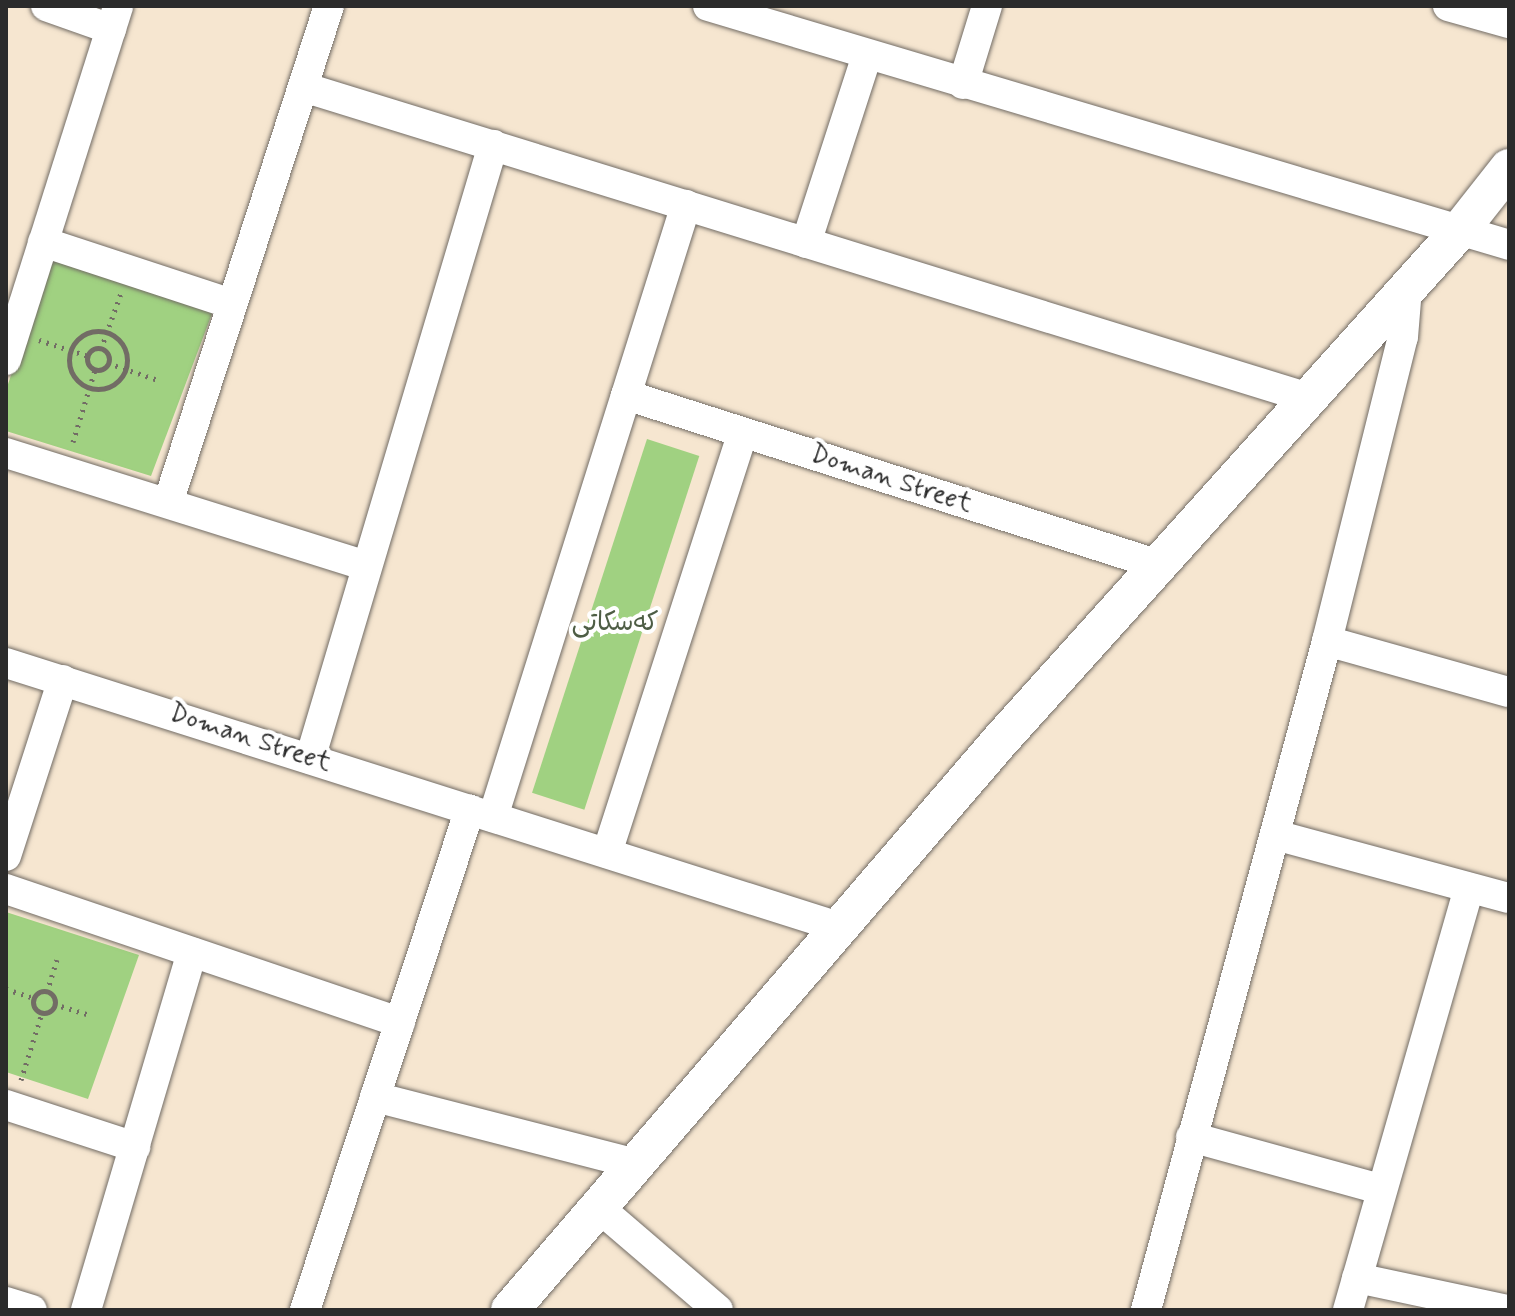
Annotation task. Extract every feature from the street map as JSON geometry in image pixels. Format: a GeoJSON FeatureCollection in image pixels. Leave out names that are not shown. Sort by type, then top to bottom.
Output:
{"type":"FeatureCollection","features":[{"type":"Feature","properties":{"kind":"street"},"geometry":{"type":"LineString","coordinates":[[6,360],[114,17],[46,6]]}},
{"type":"Feature","properties":{"kind":"street"},"geometry":{"type":"LineString","coordinates":[[168,503],[329,6]]}},
{"type":"Feature","properties":{"kind":"street"},"geometry":{"type":"LineString","coordinates":[[708,6],[771,15],[867,55],[1509,245]]}},
{"type":"Feature","properties":{"kind":"street"},"geometry":{"type":"LineString","coordinates":[[963,84],[987,6]]}},
{"type":"Feature","properties":{"kind":"street"},"geometry":{"type":"LineString","coordinates":[[1448,6],[1509,23]]}},
{"type":"Feature","properties":{"kind":"street"},"geometry":{"type":"LineString","coordinates":[[806,243],[867,55]]}},
{"type":"Feature","properties":{"kind":"street"},"geometry":{"type":"LineString","coordinates":[[303,87],[1308,398]]}},
{"type":"Feature","properties":{"kind":"street"},"geometry":{"type":"LineString","coordinates":[[310,759],[493,145]]}},
{"type":"Feature","properties":{"kind":"street"},"geometry":{"type":"LineString","coordinates":[[510,1310],[1156,564],[1460,230],[1509,168]]}},
{"type":"Feature","properties":{"kind":"street"},"geometry":{"type":"LineString","coordinates":[[305,1310],[400,1022],[482,813],[626,395],[686,205]]}},
{"type":"Feature","properties":{"kind":"street"},"geometry":{"type":"LineString","coordinates":[[43,242],[232,304]]}},
{"type":"Feature","properties":{"kind":"street"},"geometry":{"type":"LineString","coordinates":[[1146,1310],[1327,641],[1403,337],[1407,288]]}},
{"type":"Feature","properties":{"kind":"street","name":"Doman Street"},"geometry":{"type":"LineString","coordinates":[[626,395],[1156,564]]}},
{"type":"Feature","properties":{"kind":"street"},"geometry":{"type":"LineString","coordinates":[[607,853],[743,433]]}},
{"type":"Feature","properties":{"kind":"street"},"geometry":{"type":"LineString","coordinates":[[6,453],[367,566]]}},
{"type":"Feature","properties":{"kind":"street"},"geometry":{"type":"LineString","coordinates":[[1327,641],[1509,692]]}},
{"type":"Feature","properties":{"kind":"street","name":"Doman Street"},"geometry":{"type":"LineString","coordinates":[[6,663],[842,928]]}},
{"type":"Feature","properties":{"kind":"street"},"geometry":{"type":"LineString","coordinates":[[6,856],[63,680]]}},
{"type":"Feature","properties":{"kind":"street"},"geometry":{"type":"LineString","coordinates":[[1275,835],[1509,898]]}},
{"type":"Feature","properties":{"kind":"street"},"geometry":{"type":"LineString","coordinates":[[1348,1310],[1380,1189],[1469,888]]}},
{"type":"Feature","properties":{"kind":"street"},"geometry":{"type":"LineString","coordinates":[[6,889],[400,1022]]}},
{"type":"Feature","properties":{"kind":"street"},"geometry":{"type":"LineString","coordinates":[[86,1310],[192,952]]}},
{"type":"Feature","properties":{"kind":"street"},"geometry":{"type":"LineString","coordinates":[[375,1097],[636,1164]]}},
{"type":"Feature","properties":{"kind":"street"},"geometry":{"type":"LineString","coordinates":[[9,1106],[135,1147]]}},
{"type":"Feature","properties":{"kind":"street"},"geometry":{"type":"LineString","coordinates":[[1191,1137],[1380,1189]]}},
{"type":"Feature","properties":{"kind":"street"},"geometry":{"type":"LineString","coordinates":[[598,1207],[718,1310]]}},
{"type":"Feature","properties":{"kind":"street"},"geometry":{"type":"LineString","coordinates":[[1357,1278],[1508,1310]]}},
{"type":"Feature","properties":{"kind":"street"},"geometry":{"type":"LineString","coordinates":[[6,1302],[32,1310]]}},
{"type":"Feature","properties":{"kind":"path"},"geometry":{"type":"LineString","coordinates":[[88,356],[101,349],[131,270]]}},
{"type":"Feature","properties":{"kind":"path"},"geometry":{"type":"LineString","coordinates":[[105,332],[125,347],[126,369],[109,387],[90,388],[74,377],[71,350],[83,334],[105,332]]}},
{"type":"Feature","properties":{"kind":"path"},"geometry":{"type":"LineString","coordinates":[[32,337],[88,356],[95,370],[73,442]]}},
{"type":"Feature","properties":{"kind":"path"},"geometry":{"type":"LineString","coordinates":[[101,349],[108,355],[108,363]]}},
{"type":"Feature","properties":{"kind":"path"},"geometry":{"type":"LineString","coordinates":[[95,370],[108,363],[158,380]]}},
{"type":"Feature","properties":{"kind":"path"},"geometry":{"type":"LineString","coordinates":[[57,960],[47,992],[54,1004],[90,1015]]}},
{"type":"Feature","properties":{"kind":"path"},"geometry":{"type":"LineString","coordinates":[[6,989],[34,998],[47,992]]}},
{"type":"Feature","properties":{"kind":"path"},"geometry":{"type":"LineString","coordinates":[[34,998],[42,1013]]}},
{"type":"Feature","properties":{"kind":"path"},"geometry":{"type":"LineString","coordinates":[[9,1106],[42,1013],[54,1004]]}},
{"type":"Feature","properties":{"kind":"green space"},"geometry":{"type":"Polygon","coordinates":[[[51,258],[213,311],[151,476],[6,431],[6,390],[51,258]]]}},
{"type":"Feature","properties":{"kind":"green space","name":"کەسکاتی"},"geometry":{"type":"Polygon","coordinates":[[[647,439],[699,456],[584,810],[532,793],[647,439]]]}},
{"type":"Feature","properties":{"kind":"green space"},"geometry":{"type":"Polygon","coordinates":[[[6,912],[139,955],[88,1099],[6,1072],[6,912]]]}}]}
